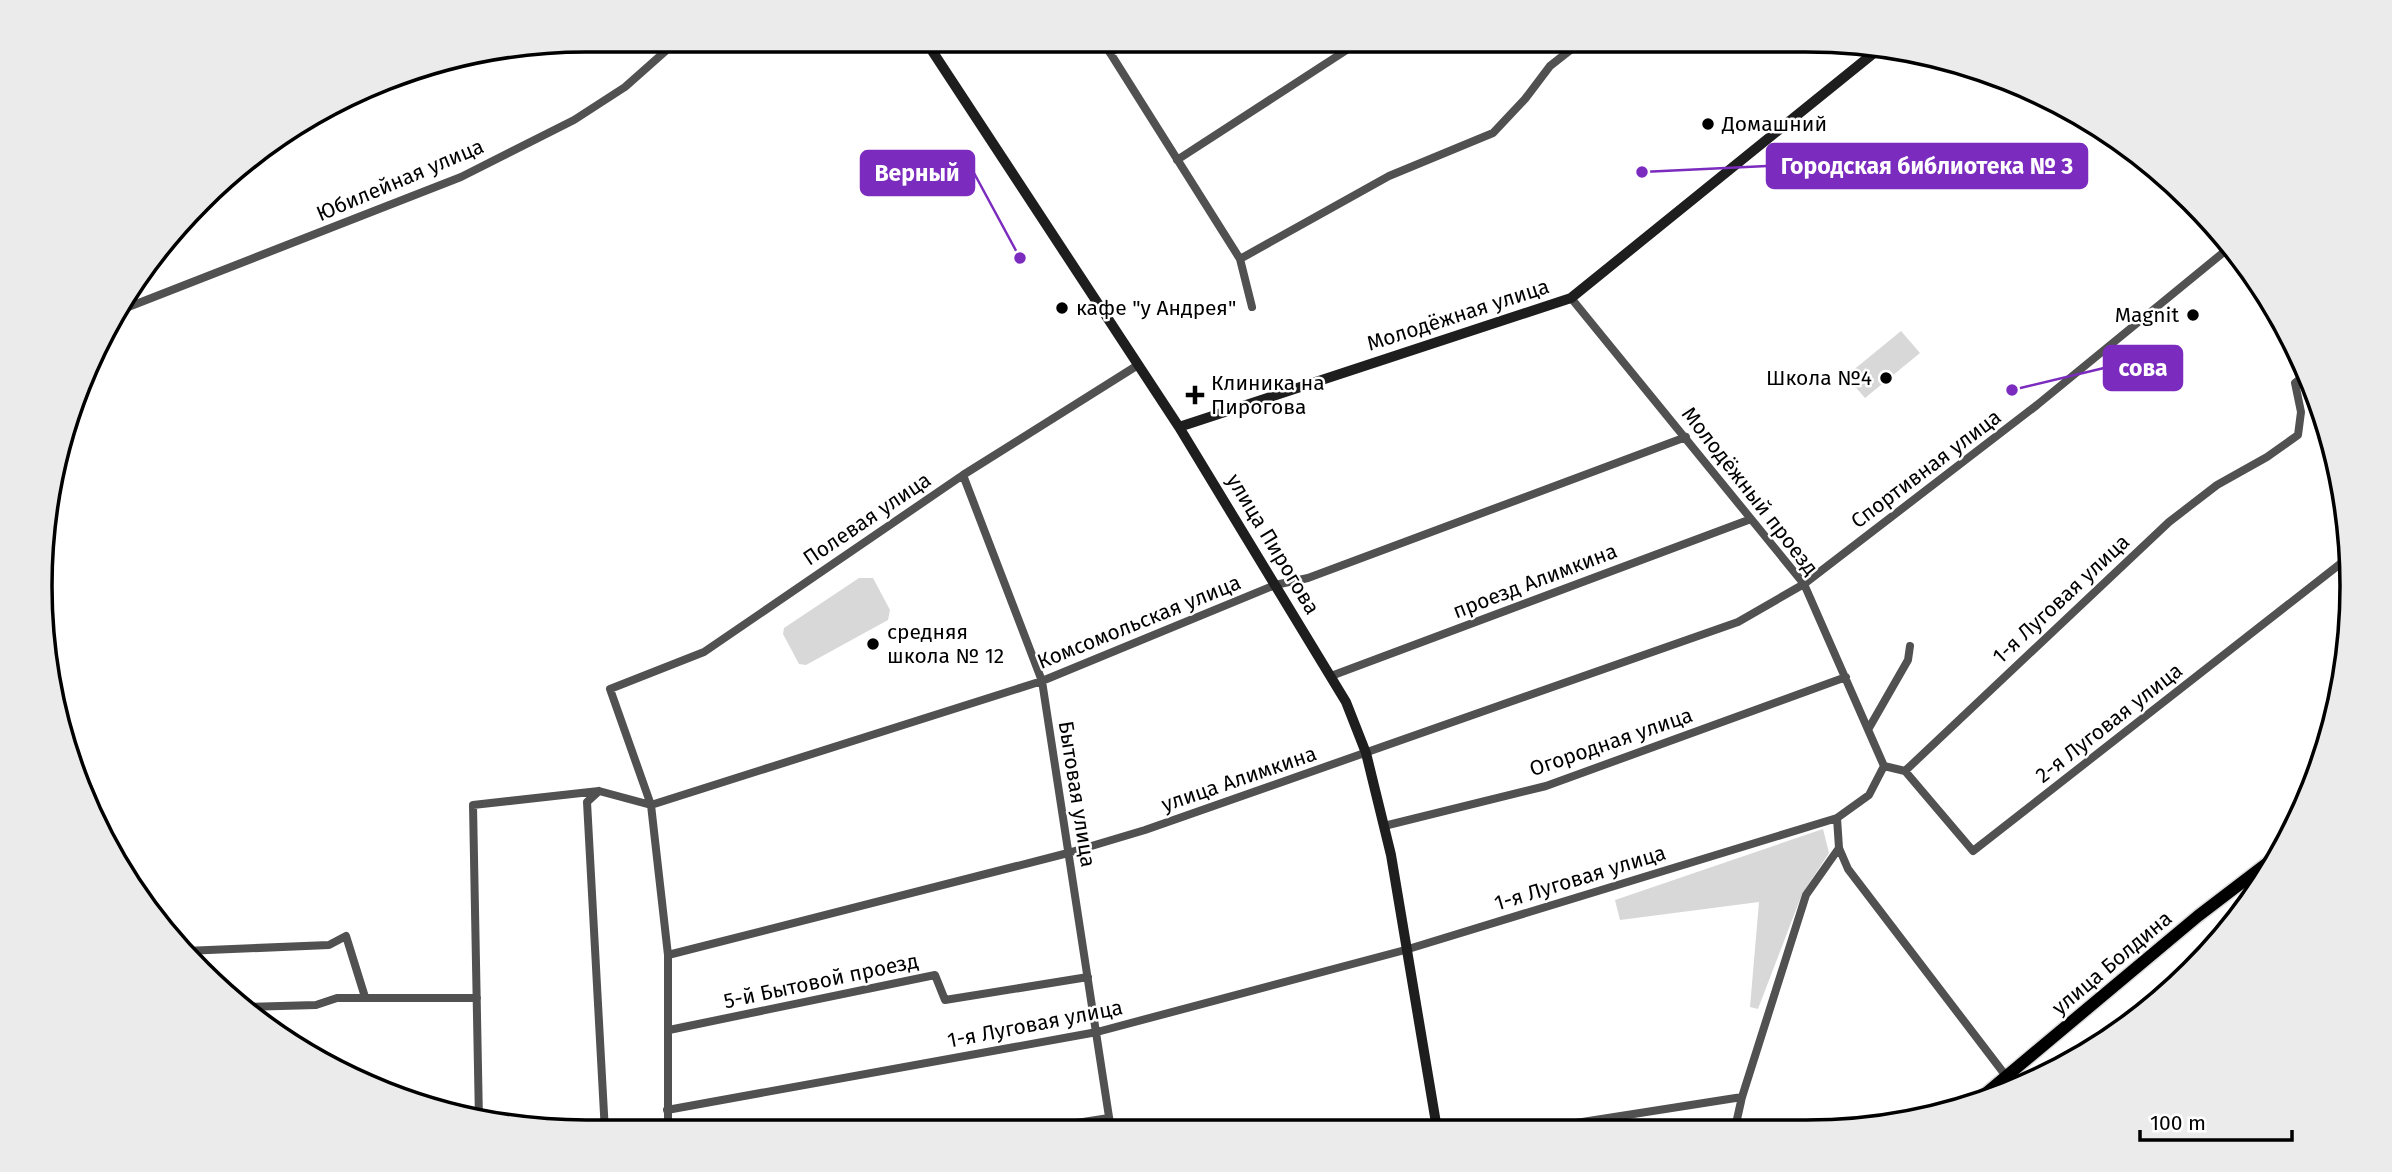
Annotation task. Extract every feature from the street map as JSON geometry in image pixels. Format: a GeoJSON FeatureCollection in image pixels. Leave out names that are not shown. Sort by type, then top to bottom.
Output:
{"type":"FeatureCollection","features":[{"type":"Feature","properties":{"kind":"main road","name":"улица Болдина"},"geometry":{"type":"LineString","coordinates":[[1997,1084],[2198,916],[2257,871]]}},
{"type":"Feature","properties":{"kind":"street","name":"Юбилейная улица"},"geometry":{"type":"LineString","coordinates":[[132,305],[461,177],[574,120],[625,87],[664,52]]}},
{"type":"Feature","properties":{"kind":"street","name":"улица Пирогова"},"geometry":{"type":"LineString","coordinates":[[933,52],[1179,427],[1346,702],[1366,753],[1391,855],[1435,1120]]}},
{"type":"Feature","properties":{"kind":"street"},"geometry":{"type":"LineString","coordinates":[[1177,160],[1344,52]]}},
{"type":"Feature","properties":{"kind":"street"},"geometry":{"type":"LineString","coordinates":[[1240,258],[1389,176],[1493,134],[1550,66],[1568,52]]}},
{"type":"Feature","properties":{"kind":"street"},"geometry":{"type":"LineString","coordinates":[[1110,53],[1240,258],[1252,307]]}},
{"type":"Feature","properties":{"kind":"street","name":"Молодёжная улица"},"geometry":{"type":"LineString","coordinates":[[1179,427],[1571,298],[1870,56]]}},
{"type":"Feature","properties":{"kind":"street","name":"Спортивная улица"},"geometry":{"type":"LineString","coordinates":[[1804,584],[2038,405],[2223,253]]}},
{"type":"Feature","properties":{"kind":"street","name":"Молодёжный проезд"},"geometry":{"type":"LineString","coordinates":[[1571,298],[1804,584],[1884,766]]}},
{"type":"Feature","properties":{"kind":"street","name":"Полевая улица"},"geometry":{"type":"LineString","coordinates":[[651,805],[610,689],[704,652],[963,475],[1138,365]]}},
{"type":"Feature","properties":{"kind":"street","name":"1-я Луговая улица"},"geometry":{"type":"LineString","coordinates":[[1905,771],[2169,522],[2217,485],[2267,457],[2298,435],[2301,412],[2295,383],[2298,380]]}},
{"type":"Feature","properties":{"kind":"street","name":"Комсомольская улица"},"geometry":{"type":"LineString","coordinates":[[651,805],[1042,681],[1275,585],[1308,578],[1686,437]]}},
{"type":"Feature","properties":{"kind":"street","name":"Бытовая улица"},"geometry":{"type":"LineString","coordinates":[[963,475],[1042,681],[1109,1118]]}},
{"type":"Feature","properties":{"kind":"street","name":"проезд Алимкина"},"geometry":{"type":"LineString","coordinates":[[1331,676],[1751,519]]}},
{"type":"Feature","properties":{"kind":"street","name":"2-я Луговая улица"},"geometry":{"type":"LineString","coordinates":[[1905,771],[1973,851],[2339,565]]}},
{"type":"Feature","properties":{"kind":"street","name":"улица Алимкина"},"geometry":{"type":"LineString","coordinates":[[668,955],[1068,853],[1145,830],[1738,622],[1804,584]]}},
{"type":"Feature","properties":{"kind":"street"},"geometry":{"type":"LineString","coordinates":[[1869,728],[1908,660],[1910,646]]}},
{"type":"Feature","properties":{"kind":"street","name":"Огородная улица"},"geometry":{"type":"LineString","coordinates":[[1384,826],[1546,786],[1846,677]]}},
{"type":"Feature","properties":{"kind":"street"},"geometry":{"type":"LineString","coordinates":[[1884,766],[1905,771]]}},
{"type":"Feature","properties":{"kind":"street","name":"1-я Луговая улица"},"geometry":{"type":"LineString","coordinates":[[667,1110],[1097,1032],[1405,950],[1836,818],[1869,796],[1884,766]]}},
{"type":"Feature","properties":{"kind":"street"},"geometry":{"type":"LineString","coordinates":[[598,790],[587,802],[604,1120]]}},
{"type":"Feature","properties":{"kind":"street"},"geometry":{"type":"LineString","coordinates":[[479,1108],[473,805],[598,790],[651,805],[668,955],[667,1120]]}},
{"type":"Feature","properties":{"kind":"street"},"geometry":{"type":"LineString","coordinates":[[1836,818],[1839,848],[1848,869],[2006,1076]]}},
{"type":"Feature","properties":{"kind":"street"},"geometry":{"type":"LineString","coordinates":[[1737,1120],[1806,895],[1839,848]]}},
{"type":"Feature","properties":{"kind":"street"},"geometry":{"type":"LineString","coordinates":[[197,950],[329,945],[346,936],[365,997]]}},
{"type":"Feature","properties":{"kind":"street","name":"5-й Бытовой проезд"},"geometry":{"type":"LineString","coordinates":[[668,1030],[935,975],[945,1000],[1088,976]]}},
{"type":"Feature","properties":{"kind":"street"},"geometry":{"type":"LineString","coordinates":[[258,1007],[316,1005],[337,998],[477,998]]}},
{"type":"Feature","properties":{"kind":"street"},"geometry":{"type":"LineString","coordinates":[[1595,1120],[1742,1097]]}},
{"type":"Feature","properties":{"kind":"street"},"geometry":{"type":"LineString","coordinates":[[1096,1120],[1109,1118]]}},
{"type":"Feature","properties":{"kind":"shaded area"},"geometry":{"type":"Polygon","coordinates":[[[1901,331],[1920,353],[1865,398],[1846,376],[1901,331]]]}},
{"type":"Feature","properties":{"kind":"shaded area"},"geometry":{"type":"Polygon","coordinates":[[[859,578],[873,578],[890,610],[888,620],[806,665],[799,664],[783,634],[784,628],[859,578]]]}},
{"type":"Feature","properties":{"kind":"shaded area"},"geometry":{"type":"Polygon","coordinates":[[[1823,829],[1829,853],[1802,894],[1758,1009],[1750,1007],[1759,902],[1620,920],[1615,900],[1823,829]]]}},
{"type":"Feature","properties":{"kind":"place","name":"Домашний"},"geometry":{"type":"Point","coordinates":[1708,124]}},
{"type":"Feature","properties":{"kind":"place","name":"Городская библиотека № 3"},"geometry":{"type":"Point","coordinates":[1642,172]}},
{"type":"Feature","properties":{"kind":"place","name":"Верный"},"geometry":{"type":"Point","coordinates":[1020,258]}},
{"type":"Feature","properties":{"kind":"place","name":"кафе \"у Андрея\""},"geometry":{"type":"Point","coordinates":[1062,308]}},
{"type":"Feature","properties":{"kind":"place","name":"Magnit"},"geometry":{"type":"Point","coordinates":[2193,315]}},
{"type":"Feature","properties":{"kind":"place","name":"Школа №4"},"geometry":{"type":"Point","coordinates":[1886,378]}},
{"type":"Feature","properties":{"kind":"place","name":"сова"},"geometry":{"type":"Point","coordinates":[2012,390]}},
{"type":"Feature","properties":{"kind":"place","name":"Клиника на Пирогова"},"geometry":{"type":"Point","coordinates":[1195,395]}},
{"type":"Feature","properties":{"kind":"place","name":"средняя школа № 12"},"geometry":{"type":"Point","coordinates":[873,644]}}]}
